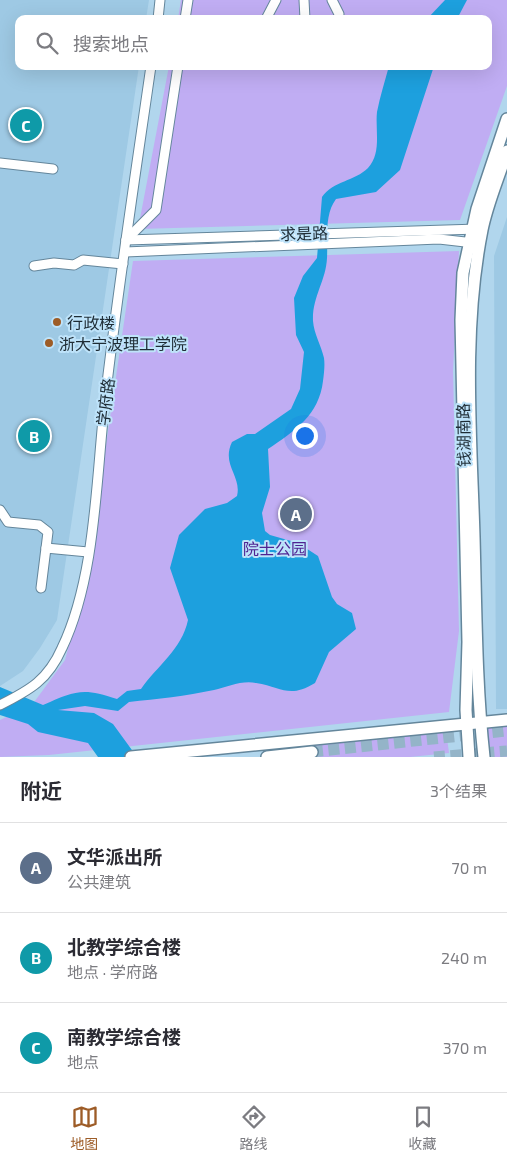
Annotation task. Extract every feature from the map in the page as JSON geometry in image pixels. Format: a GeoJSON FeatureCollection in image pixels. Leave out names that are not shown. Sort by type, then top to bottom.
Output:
{"type":"FeatureCollection","features":[{"type":"Feature","properties":{"kind":"main road","name":"钱湖南路"},"geometry":{"type":"LineString","coordinates":[[477,229],[477,209],[507,120]]}},
{"type":"Feature","properties":{"kind":"main road","name":"钱湖南路"},"geometry":{"type":"LineString","coordinates":[[469,757],[461,320],[463,273],[477,229],[507,151]]}},
{"type":"Feature","properties":{"kind":"main road","name":"钱湖南路"},"geometry":{"type":"LineString","coordinates":[[474,243],[470,381],[481,722],[484,757]]}},
{"type":"Feature","properties":{"kind":"main road"},"geometry":{"type":"LineString","coordinates":[[136,756],[507,720]]}},
{"type":"Feature","properties":{"kind":"main road"},"geometry":{"type":"LineString","coordinates":[[267,757],[312,752]]}},
{"type":"Feature","properties":{"kind":"street"},"geometry":{"type":"LineString","coordinates":[[158,15],[160,0]]}},
{"type":"Feature","properties":{"kind":"street"},"geometry":{"type":"LineString","coordinates":[[186,15],[188,0]]}},
{"type":"Feature","properties":{"kind":"street"},"geometry":{"type":"LineString","coordinates":[[268,15],[276,0]]}},
{"type":"Feature","properties":{"kind":"street"},"geometry":{"type":"LineString","coordinates":[[304,0],[305,15]]}},
{"type":"Feature","properties":{"kind":"street"},"geometry":{"type":"LineString","coordinates":[[332,0],[339,15]]}},
{"type":"Feature","properties":{"kind":"street","name":"学府路"},"geometry":{"type":"LineString","coordinates":[[0,705],[34,688],[62,649],[84,584],[126,240],[150,70]]}},
{"type":"Feature","properties":{"kind":"street"},"geometry":{"type":"LineString","coordinates":[[126,240],[156,210],[177,70]]}},
{"type":"Feature","properties":{"kind":"street"},"geometry":{"type":"LineString","coordinates":[[0,163],[53,169]]}},
{"type":"Feature","properties":{"kind":"street","name":"求是路"},"geometry":{"type":"LineString","coordinates":[[126,240],[330,232],[477,229]]}},
{"type":"Feature","properties":{"kind":"street","name":"求是路"},"geometry":{"type":"LineString","coordinates":[[125,252],[308,246],[439,239],[474,243]]}},
{"type":"Feature","properties":{"kind":"street"},"geometry":{"type":"LineString","coordinates":[[34,266],[54,263],[74,265],[84,260],[123,264]]}},
{"type":"Feature","properties":{"kind":"street"},"geometry":{"type":"LineString","coordinates":[[0,510],[8,522],[39,525],[48,532],[41,588]]}},
{"type":"Feature","properties":{"kind":"street"},"geometry":{"type":"LineString","coordinates":[[46,548],[88,552]]}},
{"type":"Feature","properties":{"kind":"shaded area","name":"浙大宁波理工学院"},"geometry":{"type":"Polygon","coordinates":[[[0,0],[149,0],[147,15],[15,15],[15,70],[138,70],[57,620],[23,671],[0,686],[0,0]]]}},
{"type":"Feature","properties":{"kind":"shaded area"},"geometry":{"type":"Polygon","coordinates":[[[507,217],[507,709],[496,709],[494,256],[507,217]]]}},
{"type":"Feature","properties":{"kind":"green space"},"geometry":{"type":"Polygon","coordinates":[[[181,0],[507,0],[507,86],[460,220],[138,229],[168,70],[492,70],[492,15],[179,15],[181,0]]]}},
{"type":"Feature","properties":{"kind":"green space","name":"院士公园"},"geometry":{"type":"Polygon","coordinates":[[[459,251],[453,371],[459,631],[449,712],[49,755],[0,757],[0,720],[32,705],[65,660],[86,581],[133,261],[459,251]]]}},
{"type":"Feature","properties":{"kind":"green space"},"geometry":{"type":"Polygon","coordinates":[[[507,725],[507,757],[491,757],[486,727],[507,725]]]}},
{"type":"Feature","properties":{"kind":"green space"},"geometry":{"type":"Polygon","coordinates":[[[446,730],[449,753],[410,757],[294,757],[292,745],[446,730]]]}},
{"type":"Feature","properties":{"kind":"water"},"geometry":{"type":"Polygon","coordinates":[[[445,0],[467,0],[459,15],[431,15],[445,0]]]}},
{"type":"Feature","properties":{"kind":"water"},"geometry":{"type":"Polygon","coordinates":[[[388,70],[433,70],[400,170],[376,192],[336,199],[332,205],[328,220],[326,266],[313,312],[316,335],[324,361],[321,393],[311,413],[304,421],[268,449],[270,487],[262,513],[265,531],[270,535],[298,543],[318,556],[332,597],[337,604],[352,613],[356,629],[329,652],[315,683],[306,688],[292,691],[245,682],[193,694],[129,702],[118,711],[85,706],[58,710],[94,713],[113,724],[137,757],[98,757],[88,743],[38,732],[28,724],[0,715],[0,687],[43,705],[63,696],[79,692],[95,693],[117,699],[127,691],[141,689],[175,649],[188,620],[170,568],[179,535],[205,509],[227,503],[237,496],[237,482],[229,457],[232,442],[247,434],[255,434],[291,409],[300,389],[304,352],[296,335],[294,298],[303,276],[317,258],[322,197],[338,184],[363,172],[372,162],[377,141],[377,112],[388,70]]]}},
{"type":"Feature","properties":{"kind":"tunnel"},"geometry":{"type":"LineString","coordinates":[[312,752],[507,731]]}},
{"type":"Feature","properties":{"kind":"tunnel"},"geometry":{"type":"LineString","coordinates":[[434,757],[507,751]]}},
{"type":"Feature","properties":{"kind":"place","name":"南教学综合楼"},"geometry":{"type":"Point","coordinates":[26,125]}},
{"type":"Feature","properties":{"kind":"place","name":"行政楼"},"geometry":{"type":"Point","coordinates":[57,322]}},
{"type":"Feature","properties":{"kind":"place","name":"浙大宁波理工学院"},"geometry":{"type":"Point","coordinates":[49,343]}},
{"type":"Feature","properties":{"kind":"place","name":"北教学综合楼"},"geometry":{"type":"Point","coordinates":[34,436]}},
{"type":"Feature","properties":{"kind":"place","name":"文华派出所"},"geometry":{"type":"Point","coordinates":[296,514]}}]}
